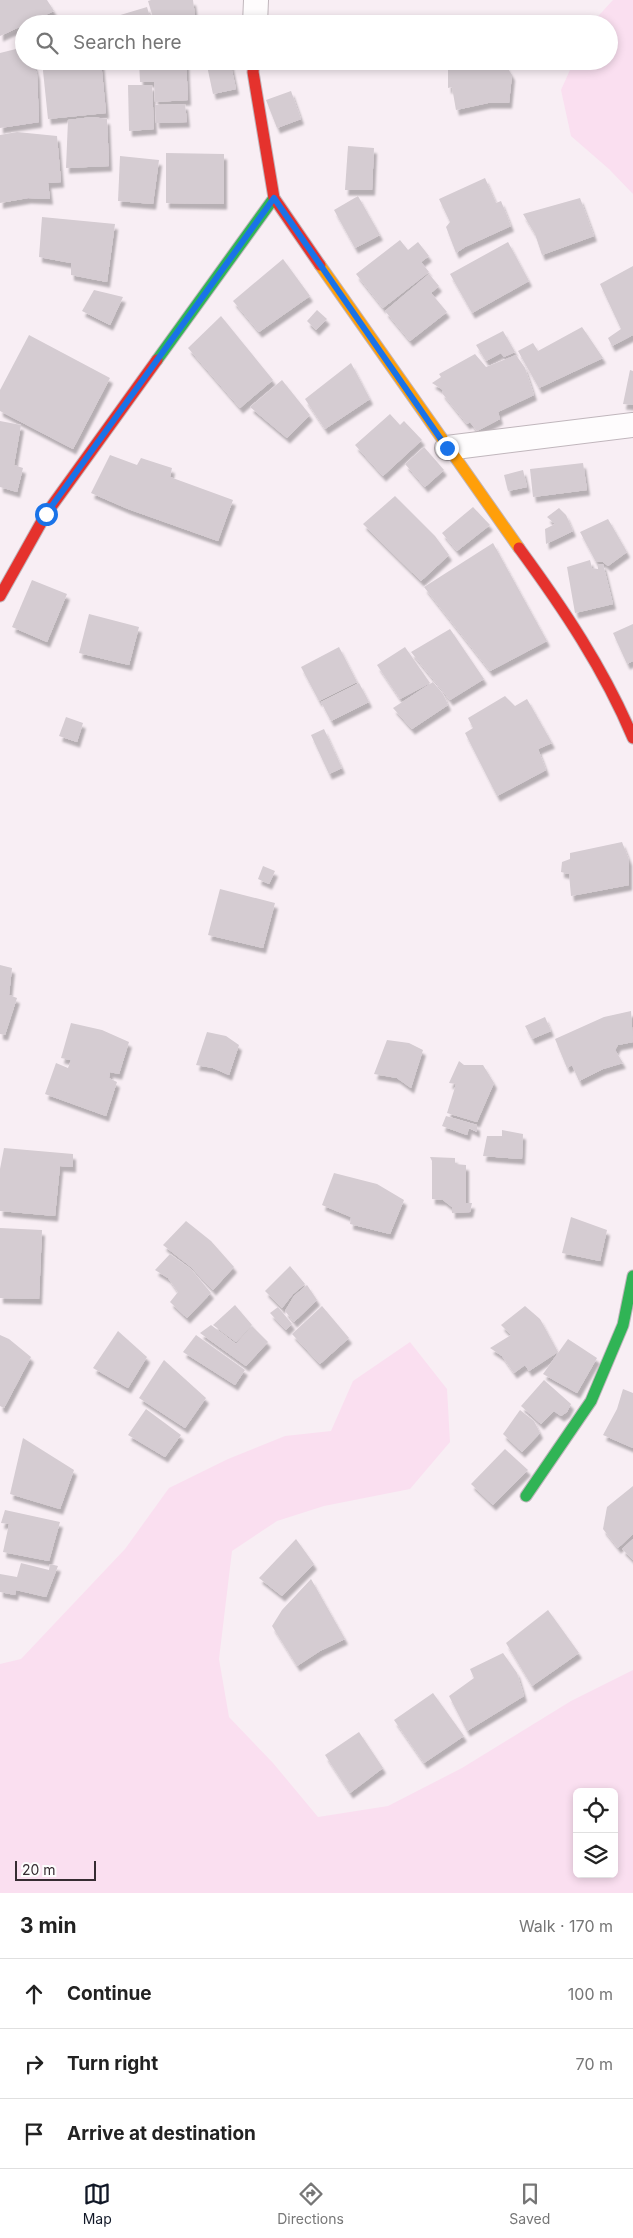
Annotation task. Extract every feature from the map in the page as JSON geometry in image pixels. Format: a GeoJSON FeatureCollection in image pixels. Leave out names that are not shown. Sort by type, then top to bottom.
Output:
{"type":"FeatureCollection","features":[{"type":"Feature","properties":{"kind":"street"},"geometry":{"type":"LineString","coordinates":[[255,15],[256,0]]}},
{"type":"Feature","properties":{"kind":"street"},"geometry":{"type":"LineString","coordinates":[[253,70],[274,198],[447,448],[564,610],[618,702],[633,738]]}},
{"type":"Feature","properties":{"kind":"street"},"geometry":{"type":"LineString","coordinates":[[0,596],[46,514],[274,198]]}},
{"type":"Feature","properties":{"kind":"street"},"geometry":{"type":"LineString","coordinates":[[447,448],[633,425]]}},
{"type":"Feature","properties":{"kind":"street"},"geometry":{"type":"LineString","coordinates":[[526,1496],[592,1401],[623,1325],[633,1276]]}},
{"type":"Feature","properties":{"kind":"shaded area"},"geometry":{"type":"Polygon","coordinates":[[[613,0],[633,0],[633,194],[609,169],[571,136],[561,90],[570,70],[618,70],[618,15],[599,15],[613,0]]]}},
{"type":"Feature","properties":{"kind":"shaded area"},"geometry":{"type":"Polygon","coordinates":[[[410,1342],[447,1389],[450,1442],[410,1489],[324,1506],[277,1521],[232,1551],[219,1659],[229,1717],[273,1763],[318,1817],[388,1806],[462,1768],[571,1701],[633,1670],[633,1893],[0,1893],[0,1664],[21,1659],[125,1549],[169,1488],[228,1459],[285,1436],[331,1431],[353,1381],[410,1342]]]}},
{"type":"Feature","properties":{"kind":"building"},"geometry":{"type":"Polygon","coordinates":[[[0,0],[47,0],[54,11],[45,15],[15,15],[15,29],[0,36],[0,0]]]}},
{"type":"Feature","properties":{"kind":"building"},"geometry":{"type":"Polygon","coordinates":[[[193,0],[195,15],[152,15],[148,1],[193,0]]]}},
{"type":"Feature","properties":{"kind":"building"},"geometry":{"type":"Polygon","coordinates":[[[147,7],[149,15],[120,15],[147,7]]]}},
{"type":"Feature","properties":{"kind":"building"},"geometry":{"type":"Polygon","coordinates":[[[15,49],[15,70],[36,70],[39,122],[0,128],[0,53],[15,49]]]}},
{"type":"Feature","properties":{"kind":"building"},"geometry":{"type":"Polygon","coordinates":[[[43,70],[102,70],[106,113],[48,119],[43,70]]]}},
{"type":"Feature","properties":{"kind":"building"},"geometry":{"type":"Polygon","coordinates":[[[139,70],[186,70],[188,100],[155,102],[154,82],[140,82],[139,70]]]}},
{"type":"Feature","properties":{"kind":"building"},"geometry":{"type":"Polygon","coordinates":[[[208,70],[232,70],[236,89],[213,94],[208,70]]]}},
{"type":"Feature","properties":{"kind":"building"},"geometry":{"type":"Polygon","coordinates":[[[448,70],[509,70],[512,75],[509,103],[488,103],[456,110],[452,87],[448,88],[448,70]]]}},
{"type":"Feature","properties":{"kind":"building"},"geometry":{"type":"Polygon","coordinates":[[[128,85],[152,85],[154,129],[129,131],[128,85]]]}},
{"type":"Feature","properties":{"kind":"building"},"geometry":{"type":"Polygon","coordinates":[[[291,91],[301,119],[277,128],[266,100],[291,91]]]}},
{"type":"Feature","properties":{"kind":"building"},"geometry":{"type":"Polygon","coordinates":[[[185,104],[187,122],[156,123],[155,105],[185,104]]]}},
{"type":"Feature","properties":{"kind":"building"},"geometry":{"type":"Polygon","coordinates":[[[92,117],[107,119],[109,166],[66,168],[68,120],[92,117]]]}},
{"type":"Feature","properties":{"kind":"building"},"geometry":{"type":"Polygon","coordinates":[[[17,132],[57,136],[61,182],[48,183],[50,199],[28,198],[0,203],[0,135],[17,132]]]}},
{"type":"Feature","properties":{"kind":"building"},"geometry":{"type":"Polygon","coordinates":[[[348,146],[374,148],[372,190],[345,190],[348,146]]]}},
{"type":"Feature","properties":{"kind":"building"},"geometry":{"type":"Polygon","coordinates":[[[166,153],[224,154],[224,204],[166,203],[166,153]]]}},
{"type":"Feature","properties":{"kind":"building"},"geometry":{"type":"Polygon","coordinates":[[[120,156],[159,160],[153,204],[118,201],[120,156]]]}},
{"type":"Feature","properties":{"kind":"building"},"geometry":{"type":"Polygon","coordinates":[[[485,178],[496,203],[501,201],[511,226],[456,253],[446,227],[450,222],[439,199],[485,178]]]}},
{"type":"Feature","properties":{"kind":"building"},"geometry":{"type":"Polygon","coordinates":[[[358,196],[380,235],[355,248],[334,210],[358,196]]]}},
{"type":"Feature","properties":{"kind":"building"},"geometry":{"type":"Polygon","coordinates":[[[580,198],[594,236],[542,255],[535,234],[523,214],[580,198]]]}},
{"type":"Feature","properties":{"kind":"building"},"geometry":{"type":"Polygon","coordinates":[[[42,217],[115,224],[107,282],[71,275],[71,263],[39,257],[42,217]]]}},
{"type":"Feature","properties":{"kind":"building"},"geometry":{"type":"Polygon","coordinates":[[[400,240],[408,250],[418,242],[429,256],[421,262],[429,272],[383,308],[356,274],[400,240]]]}},
{"type":"Feature","properties":{"kind":"building"},"geometry":{"type":"Polygon","coordinates":[[[508,242],[529,281],[472,313],[450,274],[508,242]]]}},
{"type":"Feature","properties":{"kind":"building"},"geometry":{"type":"Polygon","coordinates":[[[283,259],[310,296],[259,332],[233,301],[283,259]]]}},
{"type":"Feature","properties":{"kind":"building"},"geometry":{"type":"Polygon","coordinates":[[[633,266],[633,335],[612,346],[608,338],[621,329],[600,284],[633,266]]]}},
{"type":"Feature","properties":{"kind":"building"},"geometry":{"type":"Polygon","coordinates":[[[429,274],[439,286],[431,293],[447,312],[410,341],[385,311],[429,274]]]}},
{"type":"Feature","properties":{"kind":"building"},"geometry":{"type":"Polygon","coordinates":[[[94,290],[123,297],[110,325],[82,311],[94,290]]]}},
{"type":"Feature","properties":{"kind":"building"},"geometry":{"type":"Polygon","coordinates":[[[317,310],[327,319],[316,330],[307,321],[317,310]]]}},
{"type":"Feature","properties":{"kind":"building"},"geometry":{"type":"Polygon","coordinates":[[[221,316],[273,380],[240,408],[188,348],[221,316]]]}},
{"type":"Feature","properties":{"kind":"building"},"geometry":{"type":"Polygon","coordinates":[[[582,327],[603,358],[539,388],[518,351],[533,343],[538,351],[582,327]]]}},
{"type":"Feature","properties":{"kind":"building"},"geometry":{"type":"Polygon","coordinates":[[[503,331],[515,352],[504,357],[501,353],[486,361],[476,345],[503,331]]]}},
{"type":"Feature","properties":{"kind":"building"},"geometry":{"type":"Polygon","coordinates":[[[29,335],[110,378],[73,449],[0,411],[0,390],[29,335]]]}},
{"type":"Feature","properties":{"kind":"building"},"geometry":{"type":"Polygon","coordinates":[[[475,354],[486,367],[516,355],[525,368],[534,395],[498,412],[500,419],[477,431],[470,422],[467,424],[442,393],[443,390],[432,383],[441,377],[439,374],[475,354]]]}},
{"type":"Feature","properties":{"kind":"building"},"geometry":{"type":"Polygon","coordinates":[[[351,363],[370,399],[325,429],[305,399],[351,363]]]}},
{"type":"Feature","properties":{"kind":"building"},"geometry":{"type":"Polygon","coordinates":[[[630,370],[633,371],[633,405],[623,404],[630,370]]]}},
{"type":"Feature","properties":{"kind":"building"},"geometry":{"type":"Polygon","coordinates":[[[282,380],[310,415],[287,438],[250,407],[282,380]]]}},
{"type":"Feature","properties":{"kind":"building"},"geometry":{"type":"Polygon","coordinates":[[[390,414],[400,425],[404,421],[422,440],[383,476],[355,445],[390,414]]]}},
{"type":"Feature","properties":{"kind":"building"},"geometry":{"type":"Polygon","coordinates":[[[0,421],[21,425],[14,465],[23,468],[17,492],[0,487],[0,421]]]}},
{"type":"Feature","properties":{"kind":"building"},"geometry":{"type":"Polygon","coordinates":[[[424,447],[444,470],[425,487],[405,464],[424,447]]]}},
{"type":"Feature","properties":{"kind":"building"},"geometry":{"type":"Polygon","coordinates":[[[110,455],[137,465],[141,458],[172,468],[170,477],[233,500],[218,541],[128,509],[91,493],[110,455]]]}},
{"type":"Feature","properties":{"kind":"building"},"geometry":{"type":"Polygon","coordinates":[[[583,463],[587,490],[533,497],[530,469],[583,463]]]}},
{"type":"Feature","properties":{"kind":"building"},"geometry":{"type":"Polygon","coordinates":[[[523,470],[527,487],[508,491],[504,475],[523,470]]]}},
{"type":"Feature","properties":{"kind":"building"},"geometry":{"type":"Polygon","coordinates":[[[395,496],[435,536],[449,555],[421,581],[363,524],[395,496]]]}},
{"type":"Feature","properties":{"kind":"building"},"geometry":{"type":"Polygon","coordinates":[[[473,507],[490,525],[457,551],[442,533],[473,507]]]}},
{"type":"Feature","properties":{"kind":"building"},"geometry":{"type":"Polygon","coordinates":[[[559,508],[566,515],[573,531],[546,544],[545,529],[555,524],[547,517],[559,508]]]}},
{"type":"Feature","properties":{"kind":"building"},"geometry":{"type":"Polygon","coordinates":[[[608,519],[627,552],[608,566],[603,562],[596,562],[580,532],[608,519]]]}},
{"type":"Feature","properties":{"kind":"building"},"geometry":{"type":"Polygon","coordinates":[[[493,543],[547,641],[490,671],[424,587],[493,543]]]}},
{"type":"Feature","properties":{"kind":"building"},"geometry":{"type":"Polygon","coordinates":[[[590,560],[592,568],[598,569],[598,564],[603,564],[613,604],[575,613],[567,567],[590,560]]]}},
{"type":"Feature","properties":{"kind":"building"},"geometry":{"type":"Polygon","coordinates":[[[32,580],[67,594],[47,642],[12,627],[32,580]]]}},
{"type":"Feature","properties":{"kind":"building"},"geometry":{"type":"Polygon","coordinates":[[[89,614],[139,627],[129,665],[79,653],[89,614]]]}},
{"type":"Feature","properties":{"kind":"building"},"geometry":{"type":"Polygon","coordinates":[[[633,624],[633,661],[627,664],[613,633],[633,624]]]}},
{"type":"Feature","properties":{"kind":"building"},"geometry":{"type":"Polygon","coordinates":[[[450,629],[484,679],[450,700],[411,652],[450,629]]]}},
{"type":"Feature","properties":{"kind":"building"},"geometry":{"type":"Polygon","coordinates":[[[339,647],[357,682],[319,701],[301,667],[339,647]]]}},
{"type":"Feature","properties":{"kind":"building"},"geometry":{"type":"Polygon","coordinates":[[[405,647],[430,683],[400,699],[377,665],[405,647]]]}},
{"type":"Feature","properties":{"kind":"building"},"geometry":{"type":"Polygon","coordinates":[[[433,682],[443,694],[448,705],[412,729],[393,708],[433,682]]]}},
{"type":"Feature","properties":{"kind":"building"},"geometry":{"type":"Polygon","coordinates":[[[359,683],[369,702],[331,721],[321,702],[359,683]]]}},
{"type":"Feature","properties":{"kind":"building"},"geometry":{"type":"Polygon","coordinates":[[[505,696],[515,706],[527,699],[552,743],[538,749],[546,770],[497,796],[465,733],[473,728],[468,718],[505,696]]]}},
{"type":"Feature","properties":{"kind":"building"},"geometry":{"type":"Polygon","coordinates":[[[66,717],[83,723],[77,742],[59,736],[66,717]]]}},
{"type":"Feature","properties":{"kind":"building"},"geometry":{"type":"Polygon","coordinates":[[[324,729],[342,768],[329,774],[311,735],[324,729]]]}},
{"type":"Feature","properties":{"kind":"building"},"geometry":{"type":"Polygon","coordinates":[[[622,842],[629,860],[629,885],[571,896],[569,874],[561,872],[562,862],[570,859],[570,853],[622,842]]]}},
{"type":"Feature","properties":{"kind":"building"},"geometry":{"type":"Polygon","coordinates":[[[263,866],[275,871],[269,884],[258,879],[263,866]]]}},
{"type":"Feature","properties":{"kind":"building"},"geometry":{"type":"Polygon","coordinates":[[[220,889],[275,903],[263,948],[208,935],[220,889]]]}},
{"type":"Feature","properties":{"kind":"building"},"geometry":{"type":"Polygon","coordinates":[[[0,965],[12,968],[9,995],[17,998],[5,1035],[0,1034],[0,965]]]}},
{"type":"Feature","properties":{"kind":"building"},"geometry":{"type":"Polygon","coordinates":[[[631,1011],[633,1042],[618,1045],[615,1050],[623,1063],[603,1069],[579,1081],[572,1065],[567,1068],[555,1039],[604,1017],[631,1011]]]}},
{"type":"Feature","properties":{"kind":"building"},"geometry":{"type":"Polygon","coordinates":[[[545,1017],[551,1031],[532,1039],[525,1026],[545,1017]]]}},
{"type":"Feature","properties":{"kind":"building"},"geometry":{"type":"Polygon","coordinates":[[[71,1023],[102,1030],[129,1042],[119,1074],[110,1072],[109,1078],[117,1082],[106,1116],[45,1094],[56,1063],[68,1068],[71,1060],[61,1058],[71,1023]]]}},
{"type":"Feature","properties":{"kind":"building"},"geometry":{"type":"Polygon","coordinates":[[[207,1032],[226,1036],[239,1045],[229,1075],[213,1068],[196,1065],[207,1032]]]}},
{"type":"Feature","properties":{"kind":"building"},"geometry":{"type":"Polygon","coordinates":[[[387,1040],[409,1043],[423,1050],[411,1088],[397,1078],[374,1074],[387,1040]]]}},
{"type":"Feature","properties":{"kind":"building"},"geometry":{"type":"Polygon","coordinates":[[[459,1061],[464,1065],[483,1065],[494,1083],[477,1122],[447,1113],[456,1084],[449,1083],[459,1061]]]}},
{"type":"Feature","properties":{"kind":"building"},"geometry":{"type":"Polygon","coordinates":[[[446,1116],[477,1125],[477,1132],[469,1128],[467,1135],[442,1126],[446,1116]]]}},
{"type":"Feature","properties":{"kind":"building"},"geometry":{"type":"Polygon","coordinates":[[[502,1130],[523,1134],[522,1159],[483,1156],[487,1136],[502,1136],[502,1130]]]}},
{"type":"Feature","properties":{"kind":"building"},"geometry":{"type":"Polygon","coordinates":[[[4,1148],[73,1154],[73,1167],[60,1166],[55,1216],[0,1211],[0,1169],[4,1148]]]}},
{"type":"Feature","properties":{"kind":"building"},"geometry":{"type":"Polygon","coordinates":[[[430,1157],[455,1158],[455,1164],[466,1165],[466,1203],[472,1203],[470,1212],[452,1213],[452,1207],[443,1200],[432,1199],[432,1161],[430,1157]]]}},
{"type":"Feature","properties":{"kind":"building"},"geometry":{"type":"Polygon","coordinates":[[[334,1173],[377,1184],[404,1200],[390,1234],[350,1224],[351,1217],[322,1205],[334,1173]]]}},
{"type":"Feature","properties":{"kind":"building"},"geometry":{"type":"Polygon","coordinates":[[[571,1217],[607,1230],[600,1261],[562,1253],[571,1217]]]}},
{"type":"Feature","properties":{"kind":"building"},"geometry":{"type":"Polygon","coordinates":[[[186,1221],[211,1241],[234,1267],[213,1290],[191,1267],[163,1245],[186,1221]]]}},
{"type":"Feature","properties":{"kind":"building"},"geometry":{"type":"Polygon","coordinates":[[[0,1228],[42,1230],[39,1299],[0,1298],[0,1228]]]}},
{"type":"Feature","properties":{"kind":"building"},"geometry":{"type":"Polygon","coordinates":[[[170,1254],[191,1269],[211,1293],[187,1318],[170,1302],[178,1292],[168,1278],[155,1270],[170,1254]]]}},
{"type":"Feature","properties":{"kind":"building"},"geometry":{"type":"Polygon","coordinates":[[[290,1266],[305,1284],[293,1294],[282,1308],[265,1291],[290,1266]]]}},
{"type":"Feature","properties":{"kind":"building"},"geometry":{"type":"Polygon","coordinates":[[[307,1285],[317,1300],[294,1322],[285,1311],[294,1296],[307,1285]]]}},
{"type":"Feature","properties":{"kind":"building"},"geometry":{"type":"Polygon","coordinates":[[[235,1305],[252,1325],[236,1342],[213,1325],[235,1305]]]}},
{"type":"Feature","properties":{"kind":"building"},"geometry":{"type":"Polygon","coordinates":[[[322,1306],[349,1338],[320,1364],[292,1334],[322,1306]]]}},
{"type":"Feature","properties":{"kind":"building"},"geometry":{"type":"Polygon","coordinates":[[[525,1306],[540,1319],[558,1352],[529,1371],[525,1365],[514,1373],[502,1356],[490,1348],[511,1335],[501,1325],[525,1306]]]}},
{"type":"Feature","properties":{"kind":"building"},"geometry":{"type":"Polygon","coordinates":[[[278,1307],[292,1324],[286,1330],[270,1313],[278,1307]]]}},
{"type":"Feature","properties":{"kind":"building"},"geometry":{"type":"Polygon","coordinates":[[[211,1325],[236,1344],[252,1326],[268,1342],[246,1366],[200,1333],[211,1325]]]}},
{"type":"Feature","properties":{"kind":"building"},"geometry":{"type":"Polygon","coordinates":[[[118,1331],[147,1357],[128,1388],[93,1368],[118,1331]]]}},
{"type":"Feature","properties":{"kind":"building"},"geometry":{"type":"Polygon","coordinates":[[[0,1335],[9,1339],[31,1357],[4,1408],[0,1406],[0,1335]]]}},
{"type":"Feature","properties":{"kind":"building"},"geometry":{"type":"Polygon","coordinates":[[[196,1335],[245,1370],[235,1385],[183,1352],[196,1335]]]}},
{"type":"Feature","properties":{"kind":"building"},"geometry":{"type":"Polygon","coordinates":[[[568,1339],[597,1358],[577,1393],[543,1374],[568,1339]]]}},
{"type":"Feature","properties":{"kind":"building"},"geometry":{"type":"Polygon","coordinates":[[[164,1360],[206,1398],[185,1428],[139,1398],[164,1360]]]}},
{"type":"Feature","properties":{"kind":"building"},"geometry":{"type":"Polygon","coordinates":[[[544,1380],[571,1404],[567,1412],[561,1416],[554,1411],[541,1424],[521,1406],[544,1380]]]}},
{"type":"Feature","properties":{"kind":"building"},"geometry":{"type":"Polygon","coordinates":[[[623,1389],[633,1393],[633,1448],[603,1435],[617,1409],[623,1389]]]}},
{"type":"Feature","properties":{"kind":"building"},"geometry":{"type":"Polygon","coordinates":[[[146,1409],[181,1435],[165,1457],[128,1435],[146,1409]]]}},
{"type":"Feature","properties":{"kind":"building"},"geometry":{"type":"Polygon","coordinates":[[[520,1410],[534,1421],[540,1433],[522,1452],[503,1434],[520,1410]]]}},
{"type":"Feature","properties":{"kind":"building"},"geometry":{"type":"Polygon","coordinates":[[[23,1438],[74,1470],[60,1509],[10,1494],[23,1438]]]}},
{"type":"Feature","properties":{"kind":"building"},"geometry":{"type":"Polygon","coordinates":[[[505,1449],[528,1470],[493,1505],[471,1484],[505,1449]]]}},
{"type":"Feature","properties":{"kind":"building"},"geometry":{"type":"Polygon","coordinates":[[[633,1486],[633,1534],[618,1548],[603,1529],[607,1507],[633,1486]]]}},
{"type":"Feature","properties":{"kind":"building"},"geometry":{"type":"Polygon","coordinates":[[[5,1510],[60,1522],[49,1561],[3,1552],[9,1524],[1,1523],[5,1510]]]}},
{"type":"Feature","properties":{"kind":"building"},"geometry":{"type":"Polygon","coordinates":[[[296,1539],[314,1564],[282,1596],[259,1578],[296,1539]]]}},
{"type":"Feature","properties":{"kind":"building"},"geometry":{"type":"Polygon","coordinates":[[[633,1539],[633,1560],[622,1549],[633,1539]]]}},
{"type":"Feature","properties":{"kind":"building"},"geometry":{"type":"Polygon","coordinates":[[[21,1563],[49,1570],[50,1564],[58,1566],[46,1597],[16,1590],[15,1595],[0,1592],[0,1574],[17,1577],[21,1563]]]}},
{"type":"Feature","properties":{"kind":"building"},"geometry":{"type":"Polygon","coordinates":[[[311,1579],[345,1639],[320,1651],[297,1666],[272,1626],[282,1610],[311,1579]]]}},
{"type":"Feature","properties":{"kind":"building"},"geometry":{"type":"Polygon","coordinates":[[[548,1610],[579,1653],[532,1686],[506,1643],[548,1610]]]}},
{"type":"Feature","properties":{"kind":"building"},"geometry":{"type":"Polygon","coordinates":[[[503,1653],[517,1673],[524,1696],[467,1731],[449,1696],[474,1678],[470,1669],[503,1653]]]}},
{"type":"Feature","properties":{"kind":"building"},"geometry":{"type":"Polygon","coordinates":[[[433,1693],[464,1736],[424,1763],[394,1720],[433,1693]]]}},
{"type":"Feature","properties":{"kind":"building"},"geometry":{"type":"Polygon","coordinates":[[[359,1732],[383,1768],[350,1793],[325,1755],[359,1732]]]}},
{"type":"Feature","properties":{"kind":"traffic: fast"},"geometry":{"type":"LineString","coordinates":[[157,360],[274,198]]}},
{"type":"Feature","properties":{"kind":"traffic: fast"},"geometry":{"type":"LineString","coordinates":[[526,1496],[591,1401],[623,1325],[633,1276]]}},
{"type":"Feature","properties":{"kind":"traffic: slow"},"geometry":{"type":"LineString","coordinates":[[320,265],[519,548]]}},
{"type":"Feature","properties":{"kind":"traffic: jam"},"geometry":{"type":"LineString","coordinates":[[253,70],[274,198],[320,265]]}},
{"type":"Feature","properties":{"kind":"traffic: jam"},"geometry":{"type":"LineString","coordinates":[[0,596],[46,514],[157,360]]}},
{"type":"Feature","properties":{"kind":"traffic: jam"},"geometry":{"type":"LineString","coordinates":[[519,548],[551,593],[596,663],[622,712],[633,738]]}},
{"type":"Feature","properties":{"kind":"route"},"geometry":{"type":"LineString","coordinates":[[46,514],[274,198],[447,448]]}}]}
